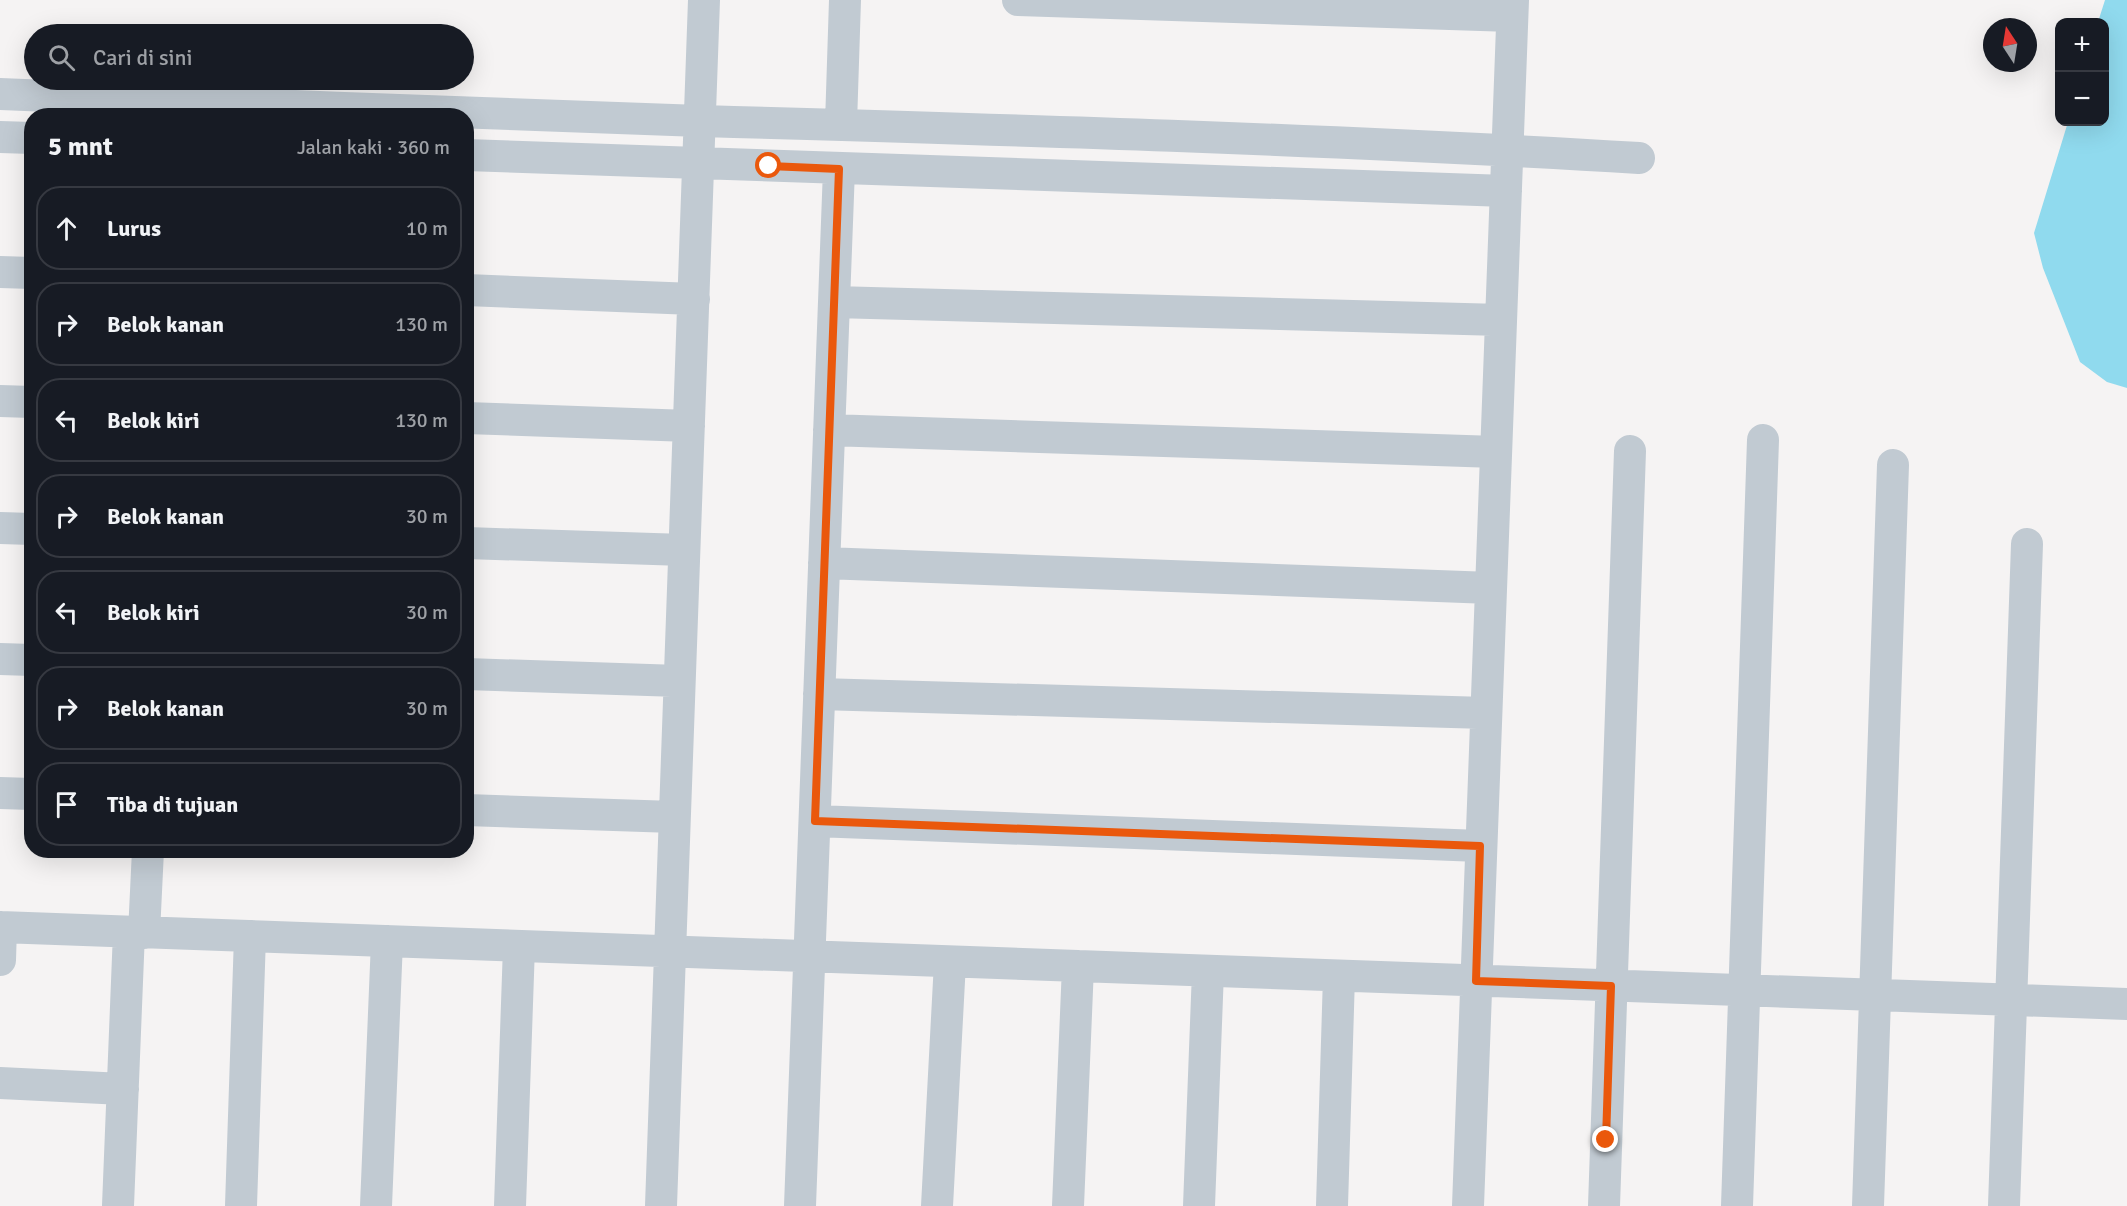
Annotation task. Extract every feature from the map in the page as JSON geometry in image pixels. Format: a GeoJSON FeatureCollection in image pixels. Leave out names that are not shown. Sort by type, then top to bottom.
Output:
{"type":"FeatureCollection","features":[{"type":"Feature","properties":{"kind":"street"},"geometry":{"type":"LineString","coordinates":[[661,1206],[704,0]]}},
{"type":"Feature","properties":{"kind":"street"},"geometry":{"type":"LineString","coordinates":[[841,124],[845,0]]}},
{"type":"Feature","properties":{"kind":"street"},"geometry":{"type":"LineString","coordinates":[[1018,0],[1513,8],[1468,1206]]}},
{"type":"Feature","properties":{"kind":"street"},"geometry":{"type":"LineString","coordinates":[[0,94],[362,108]]}},
{"type":"Feature","properties":{"kind":"street"},"geometry":{"type":"LineString","coordinates":[[474,112],[1508,150],[1640,158]]}},
{"type":"Feature","properties":{"kind":"street"},"geometry":{"type":"LineString","coordinates":[[0,137],[24,138]]}},
{"type":"Feature","properties":{"kind":"street"},"geometry":{"type":"LineString","coordinates":[[474,155],[1506,190]]}},
{"type":"Feature","properties":{"kind":"street"},"geometry":{"type":"LineString","coordinates":[[800,1206],[839,169]]}},
{"type":"Feature","properties":{"kind":"street"},"geometry":{"type":"LineString","coordinates":[[0,272],[24,273]]}},
{"type":"Feature","properties":{"kind":"street"},"geometry":{"type":"LineString","coordinates":[[474,290],[693,299]]}},
{"type":"Feature","properties":{"kind":"street"},"geometry":{"type":"LineString","coordinates":[[834,302],[1501,320]]}},
{"type":"Feature","properties":{"kind":"street"},"geometry":{"type":"LineString","coordinates":[[0,401],[24,402]]}},
{"type":"Feature","properties":{"kind":"street"},"geometry":{"type":"LineString","coordinates":[[474,418],[689,426]]}},
{"type":"Feature","properties":{"kind":"street"},"geometry":{"type":"LineString","coordinates":[[829,430],[1496,452]]}},
{"type":"Feature","properties":{"kind":"street"},"geometry":{"type":"LineString","coordinates":[[1737,1206],[1763,440]]}},
{"type":"Feature","properties":{"kind":"street"},"geometry":{"type":"LineString","coordinates":[[1604,1206],[1630,451]]}},
{"type":"Feature","properties":{"kind":"street"},"geometry":{"type":"LineString","coordinates":[[1868,1206],[1893,465]]}},
{"type":"Feature","properties":{"kind":"street"},"geometry":{"type":"LineString","coordinates":[[0,528],[24,529]]}},
{"type":"Feature","properties":{"kind":"street"},"geometry":{"type":"LineString","coordinates":[[474,543],[684,550]]}},
{"type":"Feature","properties":{"kind":"street"},"geometry":{"type":"LineString","coordinates":[[2004,1206],[2026,544]]}},
{"type":"Feature","properties":{"kind":"street"},"geometry":{"type":"LineString","coordinates":[[824,563],[1491,588]]}},
{"type":"Feature","properties":{"kind":"street"},"geometry":{"type":"LineString","coordinates":[[0,659],[24,660]]}},
{"type":"Feature","properties":{"kind":"street"},"geometry":{"type":"LineString","coordinates":[[474,674],[678,681]]}},
{"type":"Feature","properties":{"kind":"street"},"geometry":{"type":"LineString","coordinates":[[819,694],[1486,714]]}},
{"type":"Feature","properties":{"kind":"street"},"geometry":{"type":"LineString","coordinates":[[0,793],[24,794]]}},
{"type":"Feature","properties":{"kind":"street"},"geometry":{"type":"LineString","coordinates":[[474,810],[674,817]]}},
{"type":"Feature","properties":{"kind":"street"},"geometry":{"type":"LineString","coordinates":[[815,821],[1480,846]]}},
{"type":"Feature","properties":{"kind":"street"},"geometry":{"type":"LineString","coordinates":[[118,1206],[123,1089],[137,932],[147,858]]}},
{"type":"Feature","properties":{"kind":"street"},"geometry":{"type":"LineString","coordinates":[[0,960],[1,927],[2127,1004]]}},
{"type":"Feature","properties":{"kind":"street"},"geometry":{"type":"LineString","coordinates":[[241,1206],[250,936]]}},
{"type":"Feature","properties":{"kind":"street"},"geometry":{"type":"LineString","coordinates":[[376,1206],[387,941]]}},
{"type":"Feature","properties":{"kind":"street"},"geometry":{"type":"LineString","coordinates":[[510,1206],[519,946]]}},
{"type":"Feature","properties":{"kind":"street"},"geometry":{"type":"LineString","coordinates":[[937,1206],[950,962]]}},
{"type":"Feature","properties":{"kind":"street"},"geometry":{"type":"LineString","coordinates":[[1068,1206],[1078,966]]}},
{"type":"Feature","properties":{"kind":"street"},"geometry":{"type":"LineString","coordinates":[[1199,1206],[1208,971]]}},
{"type":"Feature","properties":{"kind":"street"},"geometry":{"type":"LineString","coordinates":[[1332,1206],[1339,976]]}},
{"type":"Feature","properties":{"kind":"street"},"geometry":{"type":"LineString","coordinates":[[0,1083],[123,1089]]}},
{"type":"Feature","properties":{"kind":"water"},"geometry":{"type":"Polygon","coordinates":[[[2105,0],[2127,0],[2127,388],[2107,382],[2080,362],[2043,268],[2034,233],[2067,126],[2109,126],[2109,18],[2099,18],[2105,0]]]}},
{"type":"Feature","properties":{"kind":"route"},"geometry":{"type":"LineString","coordinates":[[769,166],[839,169],[815,821],[1480,846],[1476,981],[1611,986],[1606,1140]]}}]}
